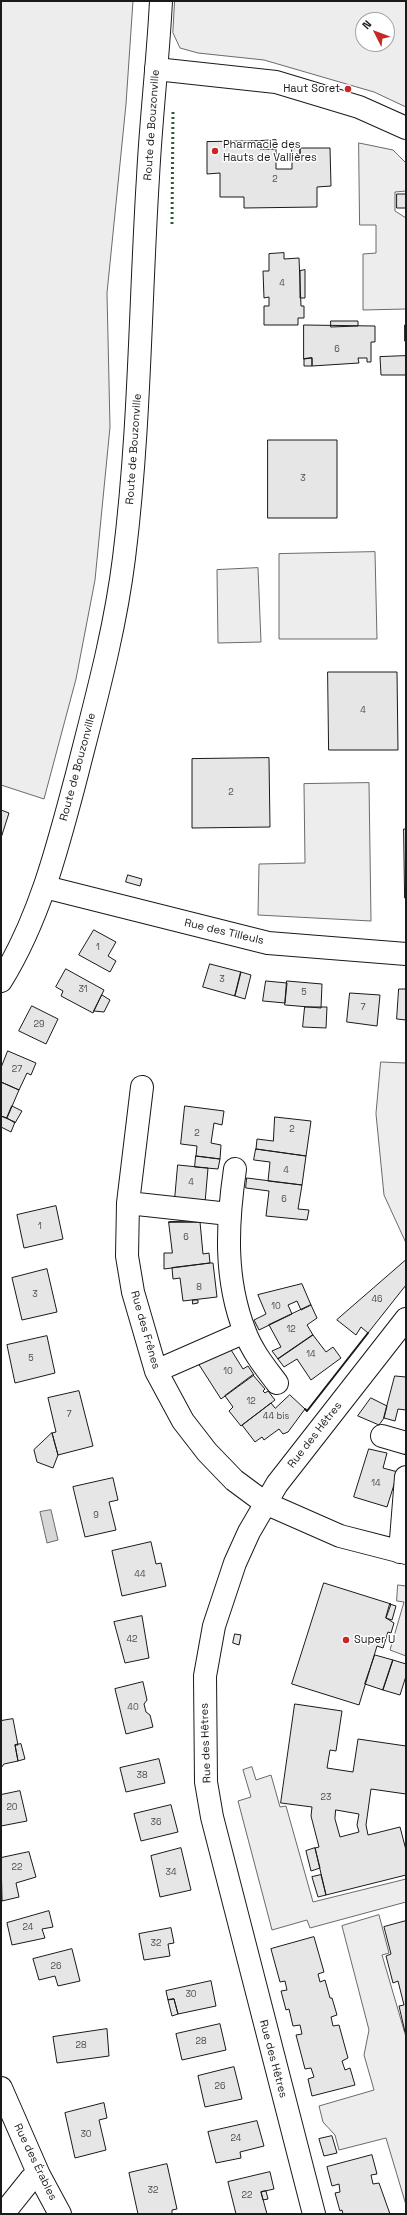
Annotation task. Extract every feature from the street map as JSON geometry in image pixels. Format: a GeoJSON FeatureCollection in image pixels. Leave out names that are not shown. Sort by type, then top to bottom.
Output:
{"type":"FeatureCollection","features":[{"type":"Feature","properties":{"kind":"street","name":"Route de Bouzonville"},"geometry":{"type":"LineString","coordinates":[[1,981],[25,937],[45,887],[68,809],[101,678],[123,561],[137,432],[148,176],[161,1]]}},
{"type":"Feature","properties":{"kind":"street"},"geometry":{"type":"LineString","coordinates":[[156,69],[276,82],[326,96],[406,128]]}},
{"type":"Feature","properties":{"kind":"street","name":"Rue des Tilleuls"},"geometry":{"type":"LineString","coordinates":[[45,887],[268,943],[406,954]]}},
{"type":"Feature","properties":{"kind":"street","name":"Rue des Frênes"},"geometry":{"type":"LineString","coordinates":[[142,1087],[128,1203],[127,1256],[133,1292],[156,1371],[183,1421],[207,1452],[234,1480],[265,1503],[340,1536],[403,1552]]}},
{"type":"Feature","properties":{"kind":"street"},"geometry":{"type":"LineString","coordinates":[[235,1169],[229,1214],[230,1269],[245,1332],[260,1361],[277,1383]]}},
{"type":"Feature","properties":{"kind":"street"},"geometry":{"type":"LineString","coordinates":[[128,1203],[229,1214]]}},
{"type":"Feature","properties":{"kind":"street","name":"Rue des Hêtres"},"geometry":{"type":"LineString","coordinates":[[314,2214],[212,1817],[206,1782],[205,1676],[214,1626],[235,1563],[249,1532],[265,1503],[277,1484],[406,1319]]}},
{"type":"Feature","properties":{"kind":"street"},"geometry":{"type":"LineString","coordinates":[[156,1371],[245,1332]]}},
{"type":"Feature","properties":{"kind":"street"},"geometry":{"type":"LineString","coordinates":[[382,1436],[406,1443]]}},
{"type":"Feature","properties":{"kind":"street"},"geometry":{"type":"LineString","coordinates":[[403,1552],[406,1477]]}},
{"type":"Feature","properties":{"kind":"street","name":"Rue des Érables"},"geometry":{"type":"LineString","coordinates":[[1,2088],[39,2175],[60,2214]]}},
{"type":"Feature","properties":{"kind":"street"},"geometry":{"type":"LineString","coordinates":[[3,2214],[31,2179],[39,2175]]}},
{"type":"Feature","properties":{"kind":"shaded area"},"geometry":{"type":"Polygon","coordinates":[[[1,1],[133,1],[126,104],[107,293],[110,427],[95,580],[76,679],[44,799],[1,785],[1,1]]]}},
{"type":"Feature","properties":{"kind":"shaded area"},"geometry":{"type":"Polygon","coordinates":[[[175,1],[406,1],[406,107],[374,92],[264,60],[198,53],[180,48],[173,33],[175,1]]]}},
{"type":"Feature","properties":{"kind":"shaded area"},"geometry":{"type":"Polygon","coordinates":[[[359,143],[393,150],[406,163],[406,191],[395,192],[395,211],[406,218],[406,309],[363,310],[363,254],[376,253],[376,225],[360,225],[359,143]]]}},
{"type":"Feature","properties":{"kind":"shaded area"},"geometry":{"type":"Polygon","coordinates":[[[375,552],[377,639],[279,639],[279,554],[375,552]]]}},
{"type":"Feature","properties":{"kind":"shaded area"},"geometry":{"type":"Polygon","coordinates":[[[258,568],[261,642],[218,643],[217,570],[258,568]]]}},
{"type":"Feature","properties":{"kind":"shaded area"},"geometry":{"type":"Polygon","coordinates":[[[369,783],[371,921],[258,915],[259,864],[305,863],[304,784],[369,783]]]}},
{"type":"Feature","properties":{"kind":"shaded area"},"geometry":{"type":"Polygon","coordinates":[[[381,1062],[406,1063],[406,1243],[384,1195],[376,1114],[381,1062]]]}},
{"type":"Feature","properties":{"kind":"shaded area"},"geometry":{"type":"Polygon","coordinates":[[[51,1510],[58,1540],[47,1543],[40,1512],[51,1510]]]}},
{"type":"Feature","properties":{"kind":"shaded area"},"geometry":{"type":"Polygon","coordinates":[[[398,1585],[406,1586],[406,1656],[390,1650],[404,1602],[397,1601],[398,1585]]]}},
{"type":"Feature","properties":{"kind":"shaded area"},"geometry":{"type":"Polygon","coordinates":[[[252,1767],[256,1780],[271,1775],[280,1807],[286,1806],[313,1902],[406,1879],[406,1902],[310,1928],[307,1920],[272,1930],[238,1801],[251,1797],[243,1770],[252,1767]]]}},
{"type":"Feature","properties":{"kind":"shaded area"},"geometry":{"type":"Polygon","coordinates":[[[379,1915],[389,1953],[382,1955],[406,2037],[406,2205],[386,2138],[339,2150],[335,2135],[323,2122],[319,2106],[374,2090],[364,2055],[369,2030],[342,1926],[379,1915]]]}},
{"type":"Feature","properties":{"kind":"building"},"geometry":{"type":"Polygon","coordinates":[[[276,140],[276,149],[260,149],[260,141],[276,140]]]}},
{"type":"Feature","properties":{"kind":"building"},"geometry":{"type":"Polygon","coordinates":[[[260,141],[260,149],[276,149],[276,169],[292,169],[292,158],[300,158],[300,148],[330,148],[331,186],[317,187],[317,207],[244,208],[244,197],[220,197],[220,173],[207,174],[207,142],[260,141]]]}},
{"type":"Feature","properties":{"kind":"building"},"geometry":{"type":"Polygon","coordinates":[[[292,148],[300,148],[300,158],[292,158],[292,148]]]}},
{"type":"Feature","properties":{"kind":"building"},"geometry":{"type":"Polygon","coordinates":[[[397,194],[406,194],[406,208],[397,208],[397,194]]]}},
{"type":"Feature","properties":{"kind":"building"},"geometry":{"type":"Polygon","coordinates":[[[284,253],[284,259],[299,258],[301,306],[304,306],[304,318],[298,318],[298,325],[264,325],[264,306],[269,306],[269,297],[264,298],[263,271],[269,271],[269,254],[284,253]]]}},
{"type":"Feature","properties":{"kind":"building"},"geometry":{"type":"Polygon","coordinates":[[[305,270],[305,298],[300,298],[300,271],[305,270]]]}},
{"type":"Feature","properties":{"kind":"building"},"geometry":{"type":"Polygon","coordinates":[[[331,321],[358,321],[358,326],[331,327],[331,321]]]}},
{"type":"Feature","properties":{"kind":"building"},"geometry":{"type":"Polygon","coordinates":[[[304,325],[375,326],[375,342],[371,342],[371,362],[367,362],[367,358],[358,358],[359,363],[312,366],[312,358],[304,359],[304,325]]]}},
{"type":"Feature","properties":{"kind":"building"},"geometry":{"type":"Polygon","coordinates":[[[406,325],[406,341],[405,341],[406,325]]]}},
{"type":"Feature","properties":{"kind":"building"},"geometry":{"type":"Polygon","coordinates":[[[406,356],[406,375],[381,375],[380,357],[406,356]]]}},
{"type":"Feature","properties":{"kind":"building"},"geometry":{"type":"Polygon","coordinates":[[[312,358],[312,366],[304,366],[304,359],[312,358]]]}},
{"type":"Feature","properties":{"kind":"building"},"geometry":{"type":"Polygon","coordinates":[[[268,440],[337,440],[337,518],[268,518],[268,440]]]}},
{"type":"Feature","properties":{"kind":"building"},"geometry":{"type":"Polygon","coordinates":[[[328,672],[397,672],[398,750],[329,750],[328,672]]]}},
{"type":"Feature","properties":{"kind":"building"},"geometry":{"type":"Polygon","coordinates":[[[269,758],[270,827],[192,828],[192,759],[269,758]]]}},
{"type":"Feature","properties":{"kind":"building"},"geometry":{"type":"Polygon","coordinates":[[[1,810],[9,813],[1,838],[1,810]]]}},
{"type":"Feature","properties":{"kind":"building"},"geometry":{"type":"Polygon","coordinates":[[[404,829],[406,829],[406,898],[405,898],[404,829]]]}},
{"type":"Feature","properties":{"kind":"building"},"geometry":{"type":"Polygon","coordinates":[[[128,875],[142,879],[140,886],[126,882],[128,875]]]}},
{"type":"Feature","properties":{"kind":"building"},"geometry":{"type":"Polygon","coordinates":[[[94,930],[116,942],[108,956],[116,961],[110,972],[79,955],[94,930]]]}},
{"type":"Feature","properties":{"kind":"building"},"geometry":{"type":"Polygon","coordinates":[[[210,964],[241,972],[235,996],[203,987],[210,964]]]}},
{"type":"Feature","properties":{"kind":"building"},"geometry":{"type":"Polygon","coordinates":[[[66,969],[104,990],[93,1013],[61,996],[63,991],[56,987],[66,969]]]}},
{"type":"Feature","properties":{"kind":"building"},"geometry":{"type":"Polygon","coordinates":[[[241,972],[251,975],[245,999],[235,996],[241,972]]]}},
{"type":"Feature","properties":{"kind":"building"},"geometry":{"type":"Polygon","coordinates":[[[266,981],[287,983],[285,1003],[263,1001],[266,981]]]}},
{"type":"Feature","properties":{"kind":"building"},"geometry":{"type":"Polygon","coordinates":[[[287,981],[322,984],[321,1008],[285,1005],[287,981]]]}},
{"type":"Feature","properties":{"kind":"building"},"geometry":{"type":"Polygon","coordinates":[[[399,989],[406,989],[406,1020],[397,1019],[399,989]]]}},
{"type":"Feature","properties":{"kind":"building"},"geometry":{"type":"Polygon","coordinates":[[[350,993],[380,995],[377,1026],[347,1022],[350,993]]]}},
{"type":"Feature","properties":{"kind":"building"},"geometry":{"type":"Polygon","coordinates":[[[102,995],[110,1000],[104,1012],[94,1011],[102,995]]]}},
{"type":"Feature","properties":{"kind":"building"},"geometry":{"type":"Polygon","coordinates":[[[32,1006],[58,1019],[46,1044],[19,1031],[32,1006]]]}},
{"type":"Feature","properties":{"kind":"building"},"geometry":{"type":"Polygon","coordinates":[[[305,1007],[327,1007],[326,1028],[303,1027],[305,1007]]]}},
{"type":"Feature","properties":{"kind":"building"},"geometry":{"type":"Polygon","coordinates":[[[8,1051],[36,1063],[31,1075],[27,1073],[19,1090],[1,1082],[1,1068],[8,1051]]]}},
{"type":"Feature","properties":{"kind":"building"},"geometry":{"type":"Polygon","coordinates":[[[1,1082],[19,1090],[7,1118],[1,1116],[1,1082]]]}},
{"type":"Feature","properties":{"kind":"building"},"geometry":{"type":"Polygon","coordinates":[[[12,1106],[22,1111],[15,1123],[7,1118],[12,1106]]]}},
{"type":"Feature","properties":{"kind":"building"},"geometry":{"type":"Polygon","coordinates":[[[185,1106],[224,1111],[222,1125],[214,1123],[211,1143],[221,1145],[220,1159],[196,1156],[197,1146],[181,1144],[185,1106]]]}},
{"type":"Feature","properties":{"kind":"building"},"geometry":{"type":"Polygon","coordinates":[[[1,1116],[15,1122],[11,1132],[1,1127],[1,1116]]]}},
{"type":"Feature","properties":{"kind":"building"},"geometry":{"type":"Polygon","coordinates":[[[275,1117],[311,1121],[306,1156],[256,1149],[257,1139],[273,1141],[275,1117]]]}},
{"type":"Feature","properties":{"kind":"building"},"geometry":{"type":"Polygon","coordinates":[[[256,1149],[306,1156],[302,1185],[268,1181],[270,1162],[254,1160],[256,1149]]]}},
{"type":"Feature","properties":{"kind":"building"},"geometry":{"type":"Polygon","coordinates":[[[196,1156],[220,1159],[218,1169],[195,1167],[196,1156]]]}},
{"type":"Feature","properties":{"kind":"building"},"geometry":{"type":"Polygon","coordinates":[[[178,1165],[208,1168],[205,1203],[175,1199],[178,1165]]]}},
{"type":"Feature","properties":{"kind":"building"},"geometry":{"type":"Polygon","coordinates":[[[247,1178],[302,1185],[298,1209],[309,1210],[307,1220],[266,1216],[269,1191],[246,1188],[247,1178]]]}},
{"type":"Feature","properties":{"kind":"building"},"geometry":{"type":"Polygon","coordinates":[[[56,1206],[63,1239],[24,1248],[17,1215],[56,1206]]]}},
{"type":"Feature","properties":{"kind":"building"},"geometry":{"type":"Polygon","coordinates":[[[200,1220],[200,1222],[169,1222],[200,1220]]]}},
{"type":"Feature","properties":{"kind":"building"},"geometry":{"type":"Polygon","coordinates":[[[169,1222],[200,1222],[203,1254],[209,1253],[210,1263],[164,1269],[164,1253],[172,1253],[169,1222]]]}},
{"type":"Feature","properties":{"kind":"building"},"geometry":{"type":"Polygon","coordinates":[[[406,1260],[406,1285],[368,1333],[361,1327],[356,1335],[337,1320],[406,1260]]]}},
{"type":"Feature","properties":{"kind":"building"},"geometry":{"type":"Polygon","coordinates":[[[213,1263],[217,1297],[183,1301],[180,1278],[173,1279],[172,1268],[213,1263]]]}},
{"type":"Feature","properties":{"kind":"building"},"geometry":{"type":"Polygon","coordinates":[[[47,1269],[57,1312],[22,1320],[12,1278],[47,1269]]]}},
{"type":"Feature","properties":{"kind":"building"},"geometry":{"type":"Polygon","coordinates":[[[302,1284],[311,1305],[301,1310],[297,1301],[288,1305],[292,1314],[259,1330],[254,1320],[266,1314],[258,1295],[302,1284]]]}},
{"type":"Feature","properties":{"kind":"building"},"geometry":{"type":"Polygon","coordinates":[[[193,1300],[198,1300],[198,1303],[193,1304],[193,1300]]]}},
{"type":"Feature","properties":{"kind":"building"},"geometry":{"type":"Polygon","coordinates":[[[311,1305],[317,1318],[307,1325],[313,1335],[278,1359],[272,1351],[281,1347],[269,1325],[311,1305]]]}},
{"type":"Feature","properties":{"kind":"building"},"geometry":{"type":"Polygon","coordinates":[[[313,1335],[326,1352],[333,1347],[341,1358],[311,1380],[297,1359],[284,1367],[278,1359],[313,1335]]]}},
{"type":"Feature","properties":{"kind":"building"},"geometry":{"type":"Polygon","coordinates":[[[47,1336],[55,1373],[15,1383],[7,1345],[47,1336]]]}},
{"type":"Feature","properties":{"kind":"building"},"geometry":{"type":"Polygon","coordinates":[[[228,1345],[243,1369],[248,1366],[254,1375],[221,1399],[196,1360],[228,1345]]]}},
{"type":"Feature","properties":{"kind":"building"},"geometry":{"type":"Polygon","coordinates":[[[253,1375],[265,1389],[263,1391],[265,1393],[268,1391],[275,1400],[241,1426],[229,1411],[233,1407],[225,1396],[253,1375]]]}},
{"type":"Feature","properties":{"kind":"building"},"geometry":{"type":"Polygon","coordinates":[[[395,1376],[406,1377],[406,1410],[398,1409],[395,1421],[384,1418],[395,1376]]]}},
{"type":"Feature","properties":{"kind":"building"},"geometry":{"type":"Polygon","coordinates":[[[79,1391],[93,1446],[58,1455],[52,1433],[56,1432],[48,1398],[79,1391]]]}},
{"type":"Feature","properties":{"kind":"building"},"geometry":{"type":"Polygon","coordinates":[[[290,1395],[305,1409],[288,1432],[283,1434],[279,1429],[264,1440],[262,1437],[255,1442],[242,1425],[271,1403],[275,1408],[290,1395]]]}},
{"type":"Feature","properties":{"kind":"building"},"geometry":{"type":"Polygon","coordinates":[[[371,1398],[387,1406],[384,1418],[379,1425],[358,1416],[371,1398]]]}},
{"type":"Feature","properties":{"kind":"building"},"geometry":{"type":"Polygon","coordinates":[[[52,1433],[58,1455],[53,1468],[37,1462],[34,1450],[52,1433]]]}},
{"type":"Feature","properties":{"kind":"building"},"geometry":{"type":"Polygon","coordinates":[[[369,1449],[387,1453],[383,1468],[398,1472],[387,1507],[354,1497],[369,1449]]]}},
{"type":"Feature","properties":{"kind":"building"},"geometry":{"type":"Polygon","coordinates":[[[113,1478],[118,1500],[109,1502],[116,1530],[85,1537],[73,1487],[113,1478]]]}},
{"type":"Feature","properties":{"kind":"building"},"geometry":{"type":"Polygon","coordinates":[[[151,1542],[156,1564],[161,1563],[166,1586],[122,1596],[112,1551],[151,1542]]]}},
{"type":"Feature","properties":{"kind":"building","name":"Super U"},"geometry":{"type":"Polygon","coordinates":[[[324,1583],[391,1604],[386,1618],[394,1623],[391,1633],[388,1632],[383,1648],[377,1646],[359,1705],[292,1684],[324,1583]]]}},
{"type":"Feature","properties":{"kind":"building"},"geometry":{"type":"Polygon","coordinates":[[[390,1604],[396,1606],[392,1620],[386,1618],[390,1604]]]}},
{"type":"Feature","properties":{"kind":"building"},"geometry":{"type":"Polygon","coordinates":[[[142,1616],[149,1658],[125,1663],[114,1622],[142,1616]]]}},
{"type":"Feature","properties":{"kind":"building"},"geometry":{"type":"Polygon","coordinates":[[[235,1634],[241,1635],[239,1645],[233,1643],[235,1634]]]}},
{"type":"Feature","properties":{"kind":"building"},"geometry":{"type":"Polygon","coordinates":[[[375,1655],[393,1660],[383,1690],[365,1684],[375,1655]]]}},
{"type":"Feature","properties":{"kind":"building"},"geometry":{"type":"Polygon","coordinates":[[[393,1660],[406,1664],[406,1676],[400,1695],[383,1690],[393,1660]]]}},
{"type":"Feature","properties":{"kind":"building"},"geometry":{"type":"Polygon","coordinates":[[[143,1682],[147,1700],[144,1704],[146,1712],[150,1715],[153,1727],[126,1734],[115,1689],[143,1682]]]}},
{"type":"Feature","properties":{"kind":"building"},"geometry":{"type":"Polygon","coordinates":[[[295,1704],[342,1711],[336,1751],[330,1750],[327,1768],[353,1772],[358,1739],[406,1746],[406,1794],[371,1789],[366,1825],[368,1835],[400,1827],[406,1850],[406,1875],[326,1895],[315,1848],[319,1847],[311,1816],[312,1807],[281,1803],[295,1704]],[[336,1810],[335,1819],[340,1837],[359,1832],[357,1825],[359,1814],[336,1810]]]}},
{"type":"Feature","properties":{"kind":"building"},"geometry":{"type":"Polygon","coordinates":[[[13,1719],[18,1745],[15,1745],[18,1761],[4,1764],[1,1768],[1,1721],[13,1719]]]}},
{"type":"Feature","properties":{"kind":"building"},"geometry":{"type":"Polygon","coordinates":[[[21,1744],[25,1759],[18,1761],[15,1745],[21,1744]]]}},
{"type":"Feature","properties":{"kind":"building"},"geometry":{"type":"Polygon","coordinates":[[[159,1759],[165,1783],[126,1792],[120,1768],[159,1759]]]}},
{"type":"Feature","properties":{"kind":"building"},"geometry":{"type":"Polygon","coordinates":[[[20,1791],[27,1821],[1,1826],[1,1795],[20,1791]]]}},
{"type":"Feature","properties":{"kind":"building"},"geometry":{"type":"Polygon","coordinates":[[[171,1805],[178,1832],[141,1841],[134,1814],[171,1805]]]}},
{"type":"Feature","properties":{"kind":"building"},"geometry":{"type":"Polygon","coordinates":[[[181,1848],[191,1890],[160,1897],[151,1856],[181,1848]]]}},
{"type":"Feature","properties":{"kind":"building"},"geometry":{"type":"Polygon","coordinates":[[[315,1848],[320,1868],[311,1871],[306,1851],[315,1848]]]}},
{"type":"Feature","properties":{"kind":"building"},"geometry":{"type":"Polygon","coordinates":[[[29,1852],[36,1877],[16,1883],[19,1897],[2,1901],[1,1858],[29,1852]]]}},
{"type":"Feature","properties":{"kind":"building"},"geometry":{"type":"Polygon","coordinates":[[[321,1875],[326,1895],[318,1897],[312,1877],[321,1875]]]}},
{"type":"Feature","properties":{"kind":"building"},"geometry":{"type":"Polygon","coordinates":[[[49,1911],[53,1927],[42,1929],[45,1938],[12,1945],[7,1923],[49,1911]]]}},
{"type":"Feature","properties":{"kind":"building"},"geometry":{"type":"Polygon","coordinates":[[[406,1921],[405,2032],[399,2006],[404,2005],[398,1981],[393,1983],[386,1956],[391,1954],[384,1927],[406,1921]]]}},
{"type":"Feature","properties":{"kind":"building"},"geometry":{"type":"Polygon","coordinates":[[[171,1928],[174,1943],[168,1944],[170,1956],[144,1960],[139,1934],[171,1928]]]}},
{"type":"Feature","properties":{"kind":"building"},"geometry":{"type":"Polygon","coordinates":[[[314,1937],[324,1972],[318,1974],[320,1982],[325,1980],[330,1998],[332,1998],[337,2015],[331,2017],[333,2026],[339,2025],[348,2058],[342,2061],[345,2070],[350,2068],[355,2085],[312,2096],[308,2079],[314,2077],[311,2068],[305,2069],[296,2035],[302,2034],[300,2025],[293,2026],[289,2009],[286,2010],[281,1991],[287,1990],[285,1981],[280,1982],[271,1949],[314,1937]]]}},
{"type":"Feature","properties":{"kind":"building"},"geometry":{"type":"Polygon","coordinates":[[[72,1949],[80,1981],[58,1986],[55,1976],[39,1980],[33,1959],[72,1949]]]}},
{"type":"Feature","properties":{"kind":"building"},"geometry":{"type":"Polygon","coordinates":[[[211,1981],[216,2006],[178,2014],[174,1999],[168,2000],[166,1991],[211,1981]]]}},
{"type":"Feature","properties":{"kind":"building"},"geometry":{"type":"Polygon","coordinates":[[[174,1999],[178,2014],[172,2016],[168,2000],[174,1999]]]}},
{"type":"Feature","properties":{"kind":"building"},"geometry":{"type":"Polygon","coordinates":[[[220,2024],[226,2050],[182,2060],[176,2034],[220,2024]]]}},
{"type":"Feature","properties":{"kind":"building"},"geometry":{"type":"Polygon","coordinates":[[[107,2029],[109,2056],[57,2063],[53,2037],[107,2029]]]}},
{"type":"Feature","properties":{"kind":"building"},"geometry":{"type":"Polygon","coordinates":[[[234,2067],[242,2099],[205,2107],[198,2076],[234,2067]]]}},
{"type":"Feature","properties":{"kind":"building"},"geometry":{"type":"Polygon","coordinates":[[[104,2103],[107,2118],[99,2120],[106,2150],[75,2158],[65,2113],[104,2103]]]}},
{"type":"Feature","properties":{"kind":"building"},"geometry":{"type":"Polygon","coordinates":[[[257,2121],[264,2146],[240,2152],[241,2158],[216,2163],[208,2132],[257,2121]]]}},
{"type":"Feature","properties":{"kind":"building"},"geometry":{"type":"Polygon","coordinates":[[[332,2136],[337,2153],[324,2156],[319,2139],[332,2136]]]}},
{"type":"Feature","properties":{"kind":"building"},"geometry":{"type":"Polygon","coordinates":[[[372,2155],[377,2174],[371,2175],[373,2184],[379,2183],[390,2214],[343,2214],[342,2210],[340,2211],[335,2193],[340,2192],[339,2184],[332,2186],[327,2167],[372,2155]]]}},
{"type":"Feature","properties":{"kind":"building"},"geometry":{"type":"Polygon","coordinates":[[[167,2164],[177,2209],[172,2210],[172,2214],[138,2214],[129,2173],[167,2164]]]}},
{"type":"Feature","properties":{"kind":"building"},"geometry":{"type":"Polygon","coordinates":[[[270,2172],[274,2189],[261,2192],[267,2214],[236,2214],[228,2182],[270,2172]]]}},
{"type":"Feature","properties":{"kind":"building"},"geometry":{"type":"Polygon","coordinates":[[[266,2191],[268,2199],[263,2200],[261,2192],[266,2191]]]}},
{"type":"Feature","properties":{"kind":"hedge"},"geometry":{"type":"LineString","coordinates":[[172,224],[173,112]]}},
{"type":"Feature","properties":{"kind":"wall"},"geometry":{"type":"LineString","coordinates":[[305,1409],[307,1411],[368,1333]]}},
{"type":"Feature","properties":{"kind":"place","name":"Haut Soret"},"geometry":{"type":"Point","coordinates":[348,89]}},
{"type":"Feature","properties":{"kind":"place","name":"Pharmacie des Hauts de Vallières"},"geometry":{"type":"Point","coordinates":[215,151]}},
{"type":"Feature","properties":{"kind":"place","name":"Super U"},"geometry":{"type":"Point","coordinates":[346,1640]}}]}
